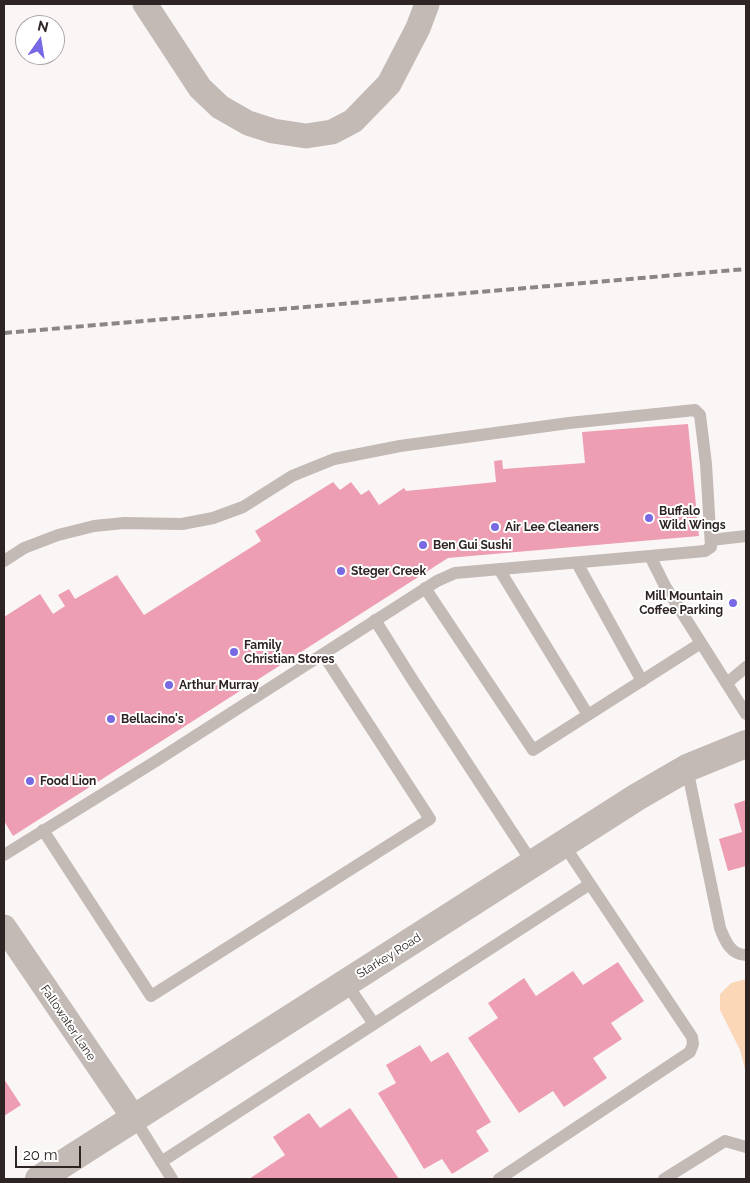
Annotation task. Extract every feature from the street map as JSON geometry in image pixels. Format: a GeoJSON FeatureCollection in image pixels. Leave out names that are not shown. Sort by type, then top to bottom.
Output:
{"type":"FeatureCollection","features":[{"type":"Feature","properties":{"kind":"street"},"geometry":{"type":"LineString","coordinates":[[145,4],[200,88],[220,107],[257,126],[273,131],[306,136],[332,132],[353,121],[389,84],[418,28],[427,4]]}},
{"type":"Feature","properties":{"kind":"street","name":"Starkey Road"},"geometry":{"type":"LineString","coordinates":[[39,1179],[637,797],[687,768],[746,744]]}},
{"type":"Feature","properties":{"kind":"street","name":"Fallowater Lane"},"geometry":{"type":"LineString","coordinates":[[4,927],[109,1084],[134,1118]]}},
{"type":"Feature","properties":{"kind":"lane"},"geometry":{"type":"LineString","coordinates":[[4,562],[24,548],[50,538],[94,526],[124,523],[182,524],[213,518],[243,507],[292,476],[334,459],[400,446],[568,423],[695,410],[700,415],[711,540],[711,547],[705,551],[455,573],[425,588],[164,756],[4,855]]}},
{"type":"Feature","properties":{"kind":"lane"},"geometry":{"type":"LineString","coordinates":[[711,540],[746,536]]}},
{"type":"Feature","properties":{"kind":"lane"},"geometry":{"type":"LineString","coordinates":[[650,556],[665,586],[746,714]]}},
{"type":"Feature","properties":{"kind":"lane"},"geometry":{"type":"LineString","coordinates":[[577,563],[642,680]]}},
{"type":"Feature","properties":{"kind":"lane"},"geometry":{"type":"LineString","coordinates":[[499,570],[588,715]]}},
{"type":"Feature","properties":{"kind":"lane"},"geometry":{"type":"LineString","coordinates":[[425,588],[533,750],[701,643]]}},
{"type":"Feature","properties":{"kind":"lane"},"geometry":{"type":"LineString","coordinates":[[375,620],[417,688],[533,864]]}},
{"type":"Feature","properties":{"kind":"lane"},"geometry":{"type":"LineString","coordinates":[[43,830],[151,996],[430,819],[323,654]]}},
{"type":"Feature","properties":{"kind":"lane"},"geometry":{"type":"LineString","coordinates":[[727,683],[746,667]]}},
{"type":"Feature","properties":{"kind":"lane"},"geometry":{"type":"LineString","coordinates":[[687,768],[720,928],[726,944],[740,955],[746,955]]}},
{"type":"Feature","properties":{"kind":"lane"},"geometry":{"type":"LineString","coordinates":[[499,1179],[690,1052],[693,1044],[692,1037],[564,844]]}},
{"type":"Feature","properties":{"kind":"lane"},"geometry":{"type":"LineString","coordinates":[[161,1162],[590,884]]}},
{"type":"Feature","properties":{"kind":"lane"},"geometry":{"type":"LineString","coordinates":[[346,983],[374,1024]]}},
{"type":"Feature","properties":{"kind":"lane"},"geometry":{"type":"LineString","coordinates":[[134,1118],[172,1179]]}},
{"type":"Feature","properties":{"kind":"lane"},"geometry":{"type":"LineString","coordinates":[[664,1179],[725,1141],[746,1147]]}},
{"type":"Feature","properties":{"kind":"shaded area"},"geometry":{"type":"Polygon","coordinates":[[[746,979],[746,1073],[740,1050],[720,1010],[720,994],[731,983],[746,979]]]}},
{"type":"Feature","properties":{"kind":"building"},"geometry":{"type":"Polygon","coordinates":[[[688,424],[699,536],[448,558],[13,836],[4,821],[4,617],[40,594],[53,614],[65,606],[58,595],[69,589],[75,599],[117,575],[144,615],[261,541],[255,531],[333,482],[340,490],[351,482],[361,495],[369,490],[379,505],[404,488],[406,491],[496,482],[494,461],[502,460],[503,469],[585,463],[582,432],[688,424]]]}},
{"type":"Feature","properties":{"kind":"building"},"geometry":{"type":"Polygon","coordinates":[[[746,800],[746,866],[728,871],[719,839],[742,832],[734,804],[746,800]]]}},
{"type":"Feature","properties":{"kind":"building"},"geometry":{"type":"Polygon","coordinates":[[[618,962],[644,1001],[611,1023],[622,1039],[593,1058],[607,1078],[564,1107],[553,1091],[519,1113],[468,1038],[498,1018],[488,1003],[524,978],[536,996],[573,971],[583,985],[618,962]]]}},
{"type":"Feature","properties":{"kind":"building"},"geometry":{"type":"Polygon","coordinates":[[[420,1045],[431,1062],[448,1052],[491,1122],[476,1131],[489,1151],[452,1174],[442,1159],[424,1169],[378,1093],[396,1083],[386,1065],[420,1045]]]}},
{"type":"Feature","properties":{"kind":"building"},"geometry":{"type":"Polygon","coordinates":[[[4,1079],[21,1105],[4,1116],[4,1079]]]}},
{"type":"Feature","properties":{"kind":"building"},"geometry":{"type":"Polygon","coordinates":[[[350,1108],[399,1179],[249,1179],[285,1155],[273,1137],[309,1113],[320,1128],[350,1108]]]}},
{"type":"Feature","properties":{"kind":"railway"},"geometry":{"type":"LineString","coordinates":[[4,333],[746,269]]}},
{"type":"Feature","properties":{"kind":"place","name":"Buffalo Wild Wings"},"geometry":{"type":"Point","coordinates":[649,518]}},
{"type":"Feature","properties":{"kind":"place","name":"Air Lee Cleaners"},"geometry":{"type":"Point","coordinates":[495,527]}},
{"type":"Feature","properties":{"kind":"place","name":"Ben Gui Sushi"},"geometry":{"type":"Point","coordinates":[423,545]}},
{"type":"Feature","properties":{"kind":"place","name":"Steger Creek"},"geometry":{"type":"Point","coordinates":[341,571]}},
{"type":"Feature","properties":{"kind":"place","name":"Mill Mountain Coffee Parking"},"geometry":{"type":"Point","coordinates":[733,603]}},
{"type":"Feature","properties":{"kind":"place","name":"Family Christian Stores"},"geometry":{"type":"Point","coordinates":[234,652]}},
{"type":"Feature","properties":{"kind":"place","name":"Arthur Murray"},"geometry":{"type":"Point","coordinates":[169,685]}},
{"type":"Feature","properties":{"kind":"place","name":"Bellacino's"},"geometry":{"type":"Point","coordinates":[111,719]}},
{"type":"Feature","properties":{"kind":"place","name":"Food Lion"},"geometry":{"type":"Point","coordinates":[30,781]}}]}
